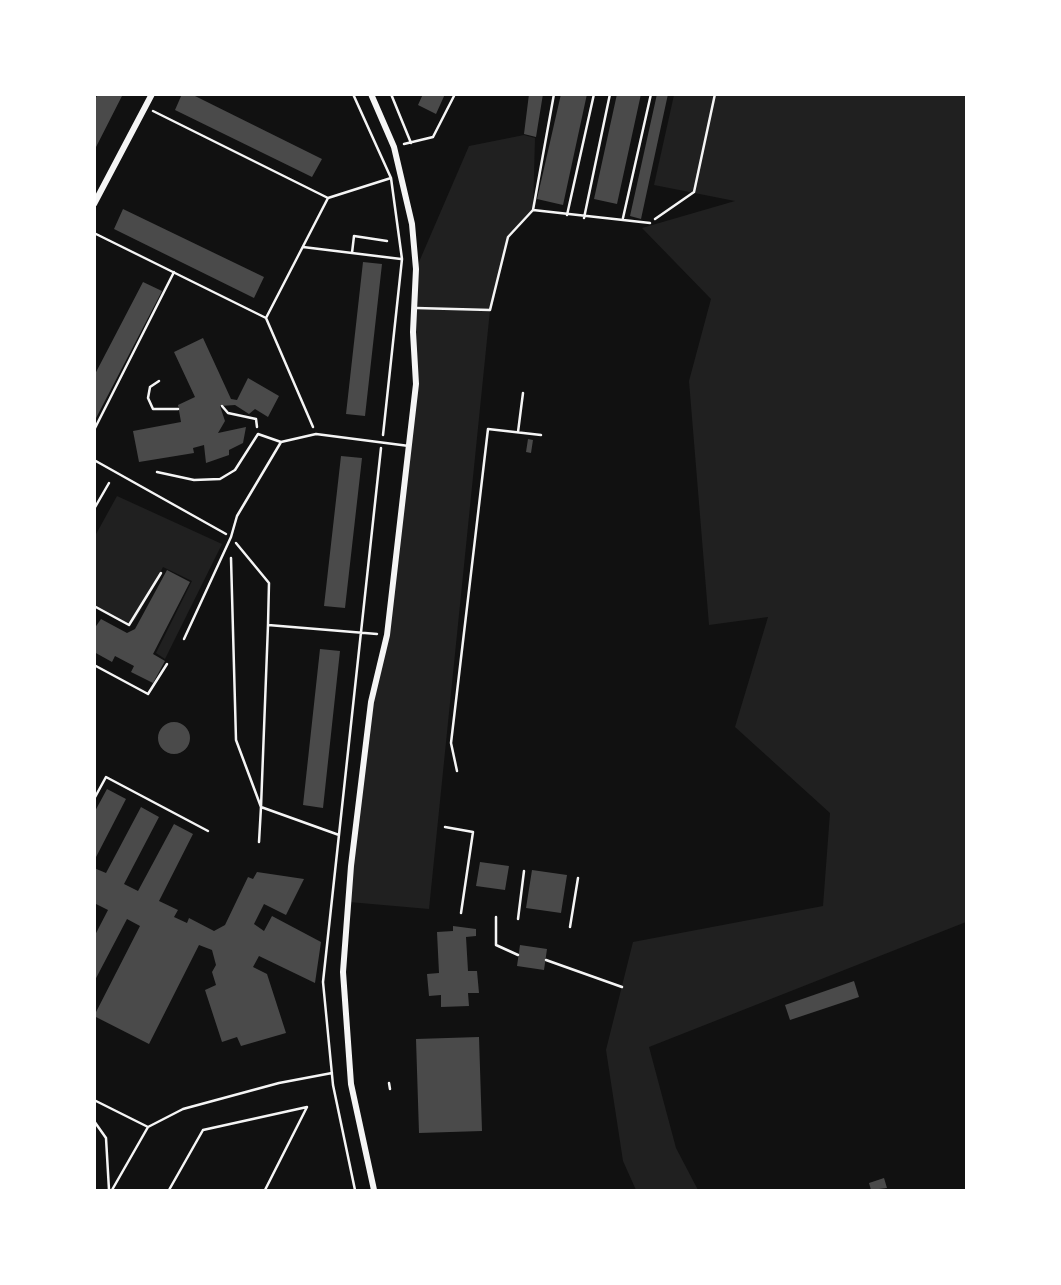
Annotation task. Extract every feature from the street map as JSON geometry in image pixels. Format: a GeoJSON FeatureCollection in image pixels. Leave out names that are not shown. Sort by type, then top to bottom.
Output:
{"type":"FeatureCollection","features":[{"type":"Feature","properties":{"kind":"street"},"geometry":{"type":"LineString","coordinates":[[94,204],[152,94]]}},
{"type":"Feature","properties":{"kind":"street"},"geometry":{"type":"LineString","coordinates":[[371,94],[394,147],[402,176],[412,224],[416,308],[415,384],[409,446],[387,635],[371,702],[351,866],[343,972],[351,1084],[374,1191]]}},
{"type":"Feature","properties":{"kind":"lane"},"geometry":{"type":"LineString","coordinates":[[416,308],[490,310],[508,237],[533,211],[554,94]]}},
{"type":"Feature","properties":{"kind":"lane"},"geometry":{"type":"LineString","coordinates":[[566,215],[594,94]]}},
{"type":"Feature","properties":{"kind":"lane"},"geometry":{"type":"LineString","coordinates":[[584,218],[610,94]]}},
{"type":"Feature","properties":{"kind":"lane"},"geometry":{"type":"LineString","coordinates":[[623,218],[650,94]]}},
{"type":"Feature","properties":{"kind":"lane"},"geometry":{"type":"LineString","coordinates":[[533,211],[584,218],[623,218],[650,223]]}},
{"type":"Feature","properties":{"kind":"lane"},"geometry":{"type":"LineString","coordinates":[[157,472],[194,480],[220,480],[240,463],[258,434],[281,442],[316,434],[409,446]]}},
{"type":"Feature","properties":{"kind":"lane"},"geometry":{"type":"LineString","coordinates":[[184,639],[231,537],[237,516],[281,442]]}},
{"type":"Feature","properties":{"kind":"path"},"geometry":{"type":"LineString","coordinates":[[353,94],[391,178],[402,259],[323,982],[331,1073],[355,1191]]}},
{"type":"Feature","properties":{"kind":"path"},"geometry":{"type":"LineString","coordinates":[[391,94],[411,143]]}},
{"type":"Feature","properties":{"kind":"path"},"geometry":{"type":"LineString","coordinates":[[394,147],[433,138],[455,94]]}},
{"type":"Feature","properties":{"kind":"path"},"geometry":{"type":"LineString","coordinates":[[650,223],[694,192],[716,94]]}},
{"type":"Feature","properties":{"kind":"path"},"geometry":{"type":"LineString","coordinates":[[145,107],[328,198],[402,176]]}},
{"type":"Feature","properties":{"kind":"path"},"geometry":{"type":"LineString","coordinates":[[266,318],[328,198]]}},
{"type":"Feature","properties":{"kind":"path"},"geometry":{"type":"LineString","coordinates":[[94,233],[266,318],[316,434]]}},
{"type":"Feature","properties":{"kind":"path"},"geometry":{"type":"LineString","coordinates":[[352,253],[354,236],[387,241]]}},
{"type":"Feature","properties":{"kind":"path"},"geometry":{"type":"LineString","coordinates":[[303,247],[402,259]]}},
{"type":"Feature","properties":{"kind":"path"},"geometry":{"type":"LineString","coordinates":[[94,430],[174,272]]}},
{"type":"Feature","properties":{"kind":"path"},"geometry":{"type":"LineString","coordinates":[[159,381],[150,387],[148,398],[153,409],[178,409]]}},
{"type":"Feature","properties":{"kind":"path"},"geometry":{"type":"LineString","coordinates":[[518,432],[523,393]]}},
{"type":"Feature","properties":{"kind":"path"},"geometry":{"type":"LineString","coordinates":[[222,406],[228,413],[256,419],[258,434]]}},
{"type":"Feature","properties":{"kind":"path"},"geometry":{"type":"LineString","coordinates":[[457,771],[451,743],[488,429],[541,435]]}},
{"type":"Feature","properties":{"kind":"path"},"geometry":{"type":"LineString","coordinates":[[94,460],[231,537],[269,583],[259,842]]}},
{"type":"Feature","properties":{"kind":"path"},"geometry":{"type":"LineString","coordinates":[[94,509],[109,483]]}},
{"type":"Feature","properties":{"kind":"path"},"geometry":{"type":"LineString","coordinates":[[231,537],[236,740],[261,807],[339,835]]}},
{"type":"Feature","properties":{"kind":"path"},"geometry":{"type":"LineString","coordinates":[[94,606],[129,625],[161,573]]}},
{"type":"Feature","properties":{"kind":"path"},"geometry":{"type":"LineString","coordinates":[[268,625],[387,635]]}},
{"type":"Feature","properties":{"kind":"path"},"geometry":{"type":"LineString","coordinates":[[94,665],[148,694],[167,664]]}},
{"type":"Feature","properties":{"kind":"path"},"geometry":{"type":"LineString","coordinates":[[94,799],[106,777],[208,831]]}},
{"type":"Feature","properties":{"kind":"path"},"geometry":{"type":"LineString","coordinates":[[445,827],[473,832],[461,913]]}},
{"type":"Feature","properties":{"kind":"path"},"geometry":{"type":"LineString","coordinates":[[517,919],[524,872]]}},
{"type":"Feature","properties":{"kind":"path"},"geometry":{"type":"LineString","coordinates":[[570,927],[579,878]]}},
{"type":"Feature","properties":{"kind":"path"},"geometry":{"type":"LineString","coordinates":[[496,917],[496,945],[518,955]]}},
{"type":"Feature","properties":{"kind":"path"},"geometry":{"type":"LineString","coordinates":[[546,960],[622,987]]}},
{"type":"Feature","properties":{"kind":"path"},"geometry":{"type":"LineString","coordinates":[[110,1191],[148,1127],[183,1110],[331,1073]]}},
{"type":"Feature","properties":{"kind":"path"},"geometry":{"type":"LineString","coordinates":[[389,1083],[390,1089]]}},
{"type":"Feature","properties":{"kind":"path"},"geometry":{"type":"LineString","coordinates":[[94,1100],[148,1127]]}},
{"type":"Feature","properties":{"kind":"path"},"geometry":{"type":"LineString","coordinates":[[169,1191],[203,1130],[307,1107],[265,1191]]}},
{"type":"Feature","properties":{"kind":"path"},"geometry":{"type":"LineString","coordinates":[[94,1121],[106,1138],[110,1191]]}},
{"type":"Feature","properties":{"kind":"shaded area"},"geometry":{"type":"Polygon","coordinates":[[[674,95],[966,95],[966,922],[649,1047],[676,1148],[698,1190],[636,1190],[623,1161],[606,1050],[633,942],[823,906],[830,813],[735,727],[768,617],[709,625],[689,381],[711,299],[642,228],[735,201],[654,185],[674,95]]]}},
{"type":"Feature","properties":{"kind":"shaded area"},"geometry":{"type":"Polygon","coordinates":[[[524,135],[535,138],[533,210],[508,237],[490,310],[429,909],[349,902],[371,702],[387,635],[416,384],[416,269],[469,146],[524,135]]]}},
{"type":"Feature","properties":{"kind":"shaded area"},"geometry":{"type":"Polygon","coordinates":[[[117,496],[222,544],[165,659],[156,653],[192,581],[163,567],[136,619],[129,625],[95,606],[95,536],[117,496]]]}},
{"type":"Feature","properties":{"kind":"building"},"geometry":{"type":"Polygon","coordinates":[[[98,94],[123,94],[94,151],[94,101],[98,94]]]}},
{"type":"Feature","properties":{"kind":"building"},"geometry":{"type":"Polygon","coordinates":[[[182,94],[191,94],[322,159],[312,177],[175,110],[182,94]]]}},
{"type":"Feature","properties":{"kind":"building"},"geometry":{"type":"Polygon","coordinates":[[[423,94],[445,94],[436,114],[418,105],[423,94]]]}},
{"type":"Feature","properties":{"kind":"building"},"geometry":{"type":"Polygon","coordinates":[[[529,94],[543,94],[536,137],[524,134],[529,94]]]}},
{"type":"Feature","properties":{"kind":"building"},"geometry":{"type":"Polygon","coordinates":[[[561,94],[587,94],[563,205],[537,199],[561,94]]]}},
{"type":"Feature","properties":{"kind":"building"},"geometry":{"type":"Polygon","coordinates":[[[617,94],[641,94],[617,204],[594,199],[617,94]]]}},
{"type":"Feature","properties":{"kind":"building"},"geometry":{"type":"Polygon","coordinates":[[[657,94],[668,94],[641,219],[630,216],[657,94]]]}},
{"type":"Feature","properties":{"kind":"building"},"geometry":{"type":"Polygon","coordinates":[[[123,209],[264,277],[254,298],[114,229],[123,209]]]}},
{"type":"Feature","properties":{"kind":"building"},"geometry":{"type":"Polygon","coordinates":[[[363,262],[382,264],[365,416],[346,414],[363,262]]]}},
{"type":"Feature","properties":{"kind":"building"},"geometry":{"type":"Polygon","coordinates":[[[143,282],[162,291],[94,422],[94,376],[143,282]]]}},
{"type":"Feature","properties":{"kind":"building"},"geometry":{"type":"Polygon","coordinates":[[[203,338],[231,399],[237,400],[248,378],[279,396],[268,417],[255,409],[249,414],[235,405],[220,406],[225,421],[218,433],[246,427],[243,443],[229,450],[229,455],[206,463],[204,445],[193,448],[194,453],[139,462],[133,431],[181,422],[178,405],[195,397],[174,352],[203,338]]]}},
{"type":"Feature","properties":{"kind":"building"},"geometry":{"type":"Polygon","coordinates":[[[528,439],[533,440],[531,453],[526,452],[528,439]]]}},
{"type":"Feature","properties":{"kind":"building"},"geometry":{"type":"Polygon","coordinates":[[[341,456],[362,458],[345,608],[324,606],[341,456]]]}},
{"type":"Feature","properties":{"kind":"building"},"geometry":{"type":"Polygon","coordinates":[[[167,570],[190,582],[153,654],[165,661],[153,683],[131,672],[134,666],[115,656],[112,662],[94,652],[94,629],[101,619],[127,633],[135,629],[167,570]]]}},
{"type":"Feature","properties":{"kind":"building"},"geometry":{"type":"Polygon","coordinates":[[[320,649],[340,651],[323,808],[303,805],[320,649]]]}},
{"type":"Feature","properties":{"kind":"building"},"geometry":{"type":"Polygon","coordinates":[[[174,722],[185,727],[190,738],[185,749],[174,754],[163,749],[158,738],[163,727],[174,722]]]}},
{"type":"Feature","properties":{"kind":"building"},"geometry":{"type":"Polygon","coordinates":[[[107,789],[126,799],[94,861],[94,813],[107,789]]]}},
{"type":"Feature","properties":{"kind":"building"},"geometry":{"type":"Polygon","coordinates":[[[141,807],[159,817],[124,884],[138,891],[174,824],[193,834],[159,901],[178,910],[174,917],[187,923],[189,918],[214,931],[225,925],[248,877],[253,879],[257,872],[304,879],[286,915],[264,904],[254,924],[264,931],[272,916],[321,942],[315,983],[259,956],[253,967],[267,974],[286,1033],[241,1046],[237,1037],[222,1042],[205,990],[216,985],[212,972],[216,965],[212,950],[199,945],[149,1044],[94,1016],[140,926],[127,919],[94,982],[94,937],[108,910],[94,903],[94,868],[106,873],[141,807]]]}},
{"type":"Feature","properties":{"kind":"building"},"geometry":{"type":"Polygon","coordinates":[[[480,862],[509,866],[505,890],[476,886],[480,862]]]}},
{"type":"Feature","properties":{"kind":"building"},"geometry":{"type":"Polygon","coordinates":[[[532,870],[567,875],[561,913],[526,908],[532,870]]]}},
{"type":"Feature","properties":{"kind":"building"},"geometry":{"type":"Polygon","coordinates":[[[453,926],[476,929],[476,936],[466,937],[468,971],[477,971],[479,993],[468,993],[469,1006],[441,1007],[441,995],[429,996],[427,974],[439,973],[437,932],[453,931],[453,926]]]}},
{"type":"Feature","properties":{"kind":"building"},"geometry":{"type":"Polygon","coordinates":[[[520,945],[547,949],[544,970],[517,966],[520,945]]]}},
{"type":"Feature","properties":{"kind":"building"},"geometry":{"type":"Polygon","coordinates":[[[854,981],[859,997],[790,1020],[785,1005],[854,981]]]}},
{"type":"Feature","properties":{"kind":"building"},"geometry":{"type":"Polygon","coordinates":[[[479,1037],[482,1131],[419,1133],[416,1039],[479,1037]]]}},
{"type":"Feature","properties":{"kind":"building"},"geometry":{"type":"Polygon","coordinates":[[[884,1178],[887,1188],[871,1190],[869,1183],[884,1178]]]}}]}
